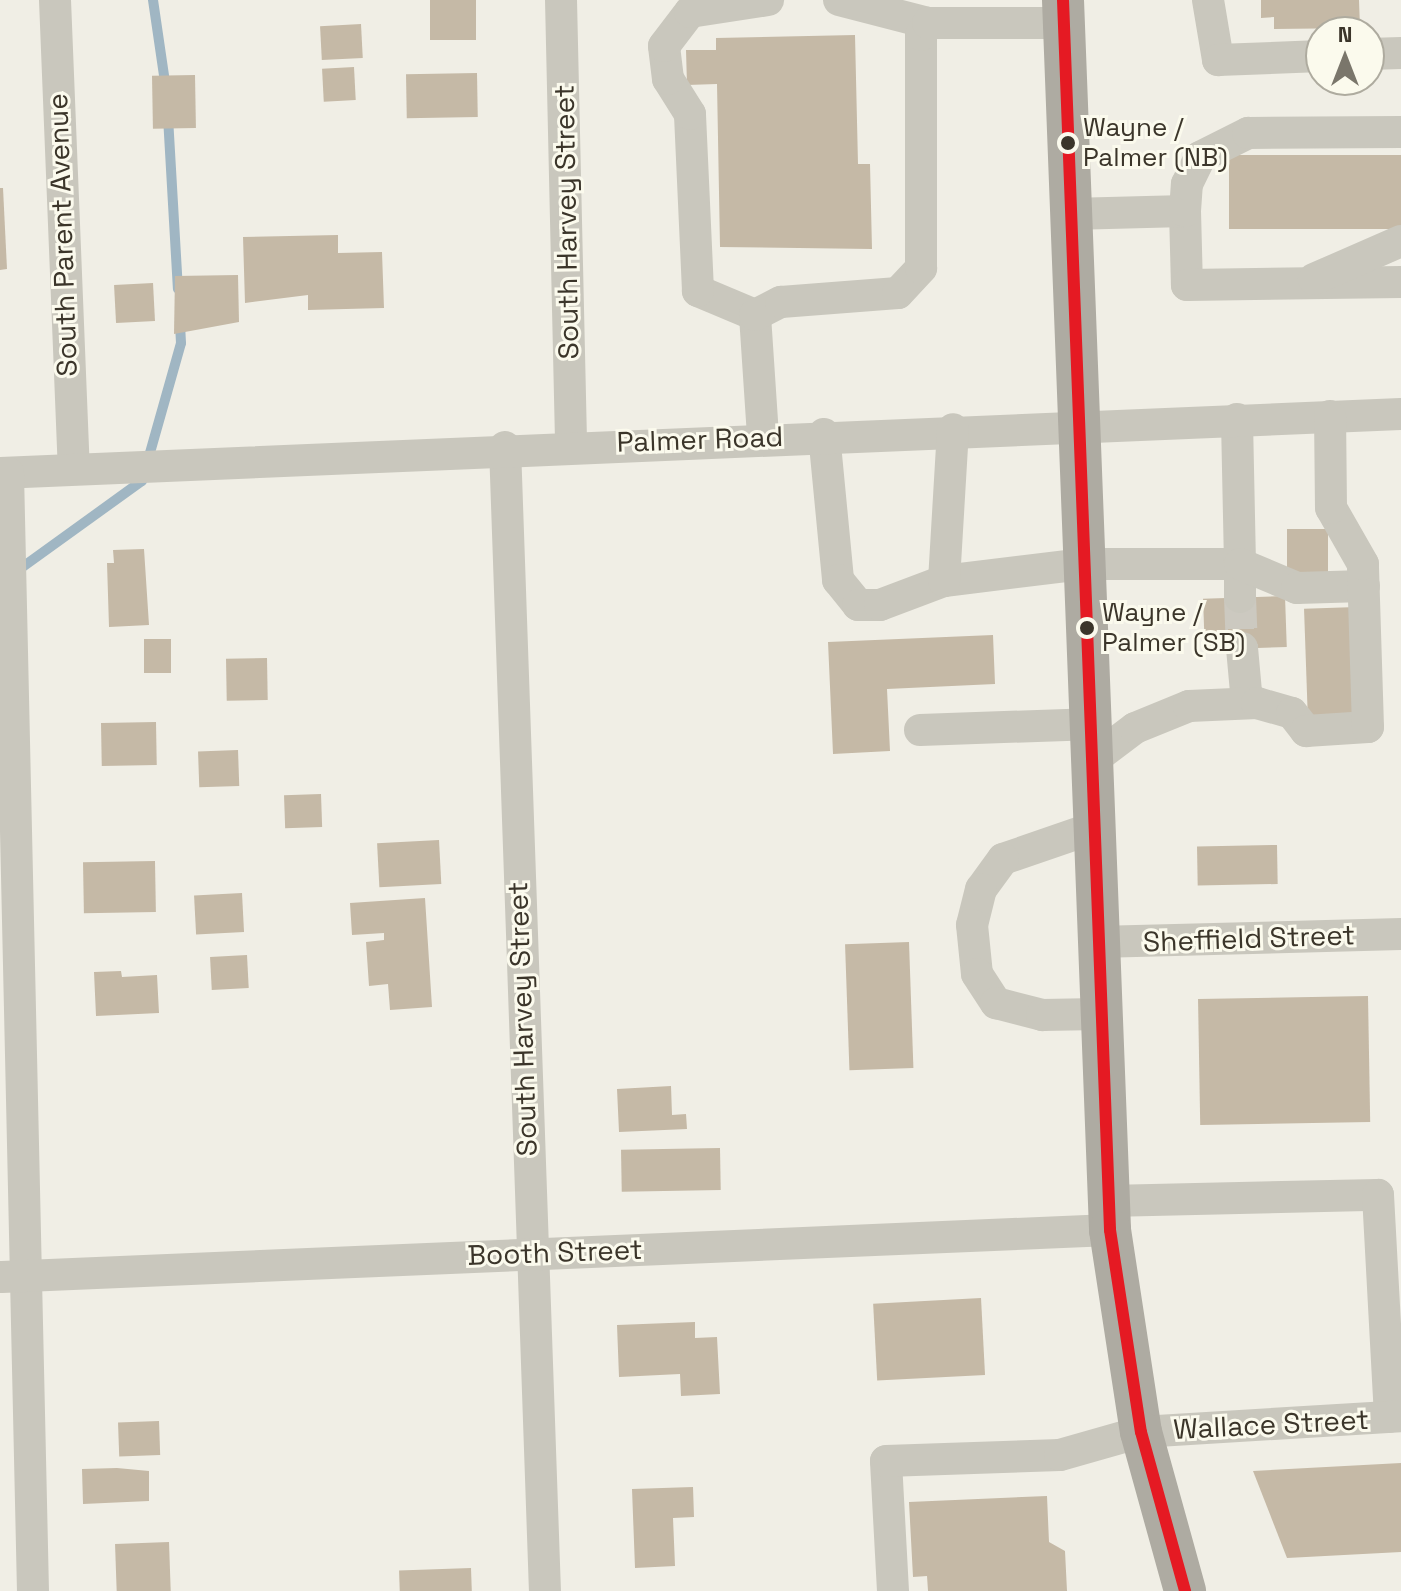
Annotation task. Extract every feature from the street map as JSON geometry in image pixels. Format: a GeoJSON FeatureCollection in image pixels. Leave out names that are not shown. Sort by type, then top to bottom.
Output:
{"type":"FeatureCollection","features":[{"type":"Feature","properties":{"kind":"main road"},"geometry":{"type":"LineString","coordinates":[[1064,11],[1076,423],[1109,1215],[1141,1432],[1185,1591]]}},
{"type":"Feature","properties":{"kind":"street","name":"South Parent Avenue"},"geometry":{"type":"LineString","coordinates":[[55,0],[74,469]]}},
{"type":"Feature","properties":{"kind":"street","name":"South Harvey Street"},"geometry":{"type":"LineString","coordinates":[[561,0],[571,444]]}},
{"type":"Feature","properties":{"kind":"street"},"geometry":{"type":"LineString","coordinates":[[768,0],[690,12],[664,46],[668,79],[690,114],[698,291],[755,315],[781,302],[898,293],[912,285],[921,268],[921,35],[928,23]]}},
{"type":"Feature","properties":{"kind":"street"},"geometry":{"type":"LineString","coordinates":[[839,0],[928,23],[1064,11]]}},
{"type":"Feature","properties":{"kind":"street"},"geometry":{"type":"LineString","coordinates":[[1208,0],[1218,60],[1305,57]]}},
{"type":"Feature","properties":{"kind":"street"},"geometry":{"type":"LineString","coordinates":[[1401,132],[1248,133],[1200,157],[1187,184],[1185,211],[1187,285],[1401,282]]}},
{"type":"Feature","properties":{"kind":"street"},"geometry":{"type":"LineString","coordinates":[[1248,133],[1261,149],[1401,147]]}},
{"type":"Feature","properties":{"kind":"street"},"geometry":{"type":"LineString","coordinates":[[1070,214],[1185,211]]}},
{"type":"Feature","properties":{"kind":"street"},"geometry":{"type":"LineString","coordinates":[[1308,283],[1353,259],[1401,241]]}},
{"type":"Feature","properties":{"kind":"street"},"geometry":{"type":"LineString","coordinates":[[1353,259],[1401,260]]}},
{"type":"Feature","properties":{"kind":"street"},"geometry":{"type":"LineString","coordinates":[[755,315],[763,436]]}},
{"type":"Feature","properties":{"kind":"street","name":"Palmer Road"},"geometry":{"type":"LineString","coordinates":[[4,473],[571,444],[1076,423],[1401,414]]}},
{"type":"Feature","properties":{"kind":"street"},"geometry":{"type":"LineString","coordinates":[[920,730],[1089,743],[1189,706],[1247,703],[1292,713],[1306,731],[1368,727],[1363,564],[1331,508],[1330,416]]}},
{"type":"Feature","properties":{"kind":"street"},"geometry":{"type":"LineString","coordinates":[[1237,419],[1240,597]]}},
{"type":"Feature","properties":{"kind":"street"},"geometry":{"type":"LineString","coordinates":[[944,581],[953,429]]}},
{"type":"Feature","properties":{"kind":"street"},"geometry":{"type":"LineString","coordinates":[[824,434],[844,596],[880,605],[944,581],[1082,564],[1240,564],[1297,588],[1364,586]]}},
{"type":"Feature","properties":{"kind":"street","name":"South Harvey Street"},"geometry":{"type":"LineString","coordinates":[[505,447],[545,1591]]}},
{"type":"Feature","properties":{"kind":"street"},"geometry":{"type":"LineString","coordinates":[[4,473],[11,1277],[33,1591]]}},
{"type":"Feature","properties":{"kind":"street"},"geometry":{"type":"LineString","coordinates":[[1242,648],[1247,703]]}},
{"type":"Feature","properties":{"kind":"street"},"geometry":{"type":"LineString","coordinates":[[1093,828],[1003,859],[981,889],[972,925],[977,974],[996,1003],[1042,1015],[1099,1014]]}},
{"type":"Feature","properties":{"kind":"street","name":"Sheffield Street"},"geometry":{"type":"LineString","coordinates":[[1097,942],[1401,934]]}},
{"type":"Feature","properties":{"kind":"street","name":"Booth Street"},"geometry":{"type":"LineString","coordinates":[[11,1277],[532,1252],[1378,1195],[1395,1416]]}},
{"type":"Feature","properties":{"kind":"street","name":"Wallace Street"},"geometry":{"type":"LineString","coordinates":[[893,1591],[886,1461],[1060,1455],[1141,1432],[1395,1416]]}},
{"type":"Feature","properties":{"kind":"building"},"geometry":{"type":"Polygon","coordinates":[[[430,0],[476,0],[476,40],[430,40],[430,0]]]}},
{"type":"Feature","properties":{"kind":"building"},"geometry":{"type":"Polygon","coordinates":[[[1261,0],[1359,0],[1360,16],[1305,16],[1305,29],[1274,29],[1274,17],[1261,18],[1261,0]]]}},
{"type":"Feature","properties":{"kind":"building"},"geometry":{"type":"Polygon","coordinates":[[[361,24],[363,58],[322,60],[320,26],[361,24]]]}},
{"type":"Feature","properties":{"kind":"building"},"geometry":{"type":"Polygon","coordinates":[[[855,35],[858,164],[870,164],[872,249],[720,247],[717,84],[687,85],[686,50],[716,50],[716,38],[855,35]]]}},
{"type":"Feature","properties":{"kind":"building"},"geometry":{"type":"Polygon","coordinates":[[[354,67],[356,100],[324,102],[322,69],[354,67]]]}},
{"type":"Feature","properties":{"kind":"building"},"geometry":{"type":"Polygon","coordinates":[[[477,73],[478,117],[407,118],[406,74],[477,73]]]}},
{"type":"Feature","properties":{"kind":"building"},"geometry":{"type":"Polygon","coordinates":[[[195,75],[196,128],[153,129],[152,76],[195,75]]]}},
{"type":"Feature","properties":{"kind":"building"},"geometry":{"type":"Polygon","coordinates":[[[1229,155],[1401,155],[1401,229],[1229,229],[1229,155]]]}},
{"type":"Feature","properties":{"kind":"building"},"geometry":{"type":"Polygon","coordinates":[[[0,188],[3,188],[7,269],[0,270],[0,188]]]}},
{"type":"Feature","properties":{"kind":"building"},"geometry":{"type":"Polygon","coordinates":[[[338,235],[338,253],[382,252],[384,308],[308,310],[308,295],[245,303],[243,237],[338,235]]]}},
{"type":"Feature","properties":{"kind":"building"},"geometry":{"type":"Polygon","coordinates":[[[238,275],[239,322],[174,334],[175,276],[238,275]]]}},
{"type":"Feature","properties":{"kind":"building"},"geometry":{"type":"Polygon","coordinates":[[[153,283],[155,321],[116,323],[114,285],[153,283]]]}},
{"type":"Feature","properties":{"kind":"building"},"geometry":{"type":"Polygon","coordinates":[[[1287,529],[1328,529],[1328,575],[1287,575],[1287,529]]]}},
{"type":"Feature","properties":{"kind":"building"},"geometry":{"type":"Polygon","coordinates":[[[144,549],[149,625],[109,627],[107,563],[114,563],[113,550],[144,549]]]}},
{"type":"Feature","properties":{"kind":"building"},"geometry":{"type":"Polygon","coordinates":[[[1285,596],[1287,647],[1205,650],[1203,599],[1285,596]]]}},
{"type":"Feature","properties":{"kind":"building"},"geometry":{"type":"Polygon","coordinates":[[[1357,607],[1361,714],[1308,716],[1304,609],[1357,607]]]}},
{"type":"Feature","properties":{"kind":"building"},"geometry":{"type":"Polygon","coordinates":[[[993,635],[995,684],[887,689],[890,751],[833,754],[828,642],[993,635]]]}},
{"type":"Feature","properties":{"kind":"building"},"geometry":{"type":"Polygon","coordinates":[[[144,639],[171,639],[171,673],[144,673],[144,639]]]}},
{"type":"Feature","properties":{"kind":"building"},"geometry":{"type":"Polygon","coordinates":[[[267,658],[268,700],[227,701],[226,659],[267,658]]]}},
{"type":"Feature","properties":{"kind":"building"},"geometry":{"type":"Polygon","coordinates":[[[156,722],[157,765],[102,766],[101,723],[156,722]]]}},
{"type":"Feature","properties":{"kind":"building"},"geometry":{"type":"Polygon","coordinates":[[[238,750],[239,786],[199,787],[198,751],[238,750]]]}},
{"type":"Feature","properties":{"kind":"building"},"geometry":{"type":"Polygon","coordinates":[[[321,794],[322,827],[285,828],[284,795],[321,794]]]}},
{"type":"Feature","properties":{"kind":"building"},"geometry":{"type":"Polygon","coordinates":[[[439,840],[441,884],[379,887],[377,843],[439,840]]]}},
{"type":"Feature","properties":{"kind":"building"},"geometry":{"type":"Polygon","coordinates":[[[1277,845],[1278,884],[1198,885],[1197,846],[1277,845]]]}},
{"type":"Feature","properties":{"kind":"building"},"geometry":{"type":"Polygon","coordinates":[[[155,861],[156,912],[84,913],[83,862],[155,861]]]}},
{"type":"Feature","properties":{"kind":"building"},"geometry":{"type":"Polygon","coordinates":[[[242,893],[244,932],[196,934],[194,896],[242,893]]]}},
{"type":"Feature","properties":{"kind":"building"},"geometry":{"type":"Polygon","coordinates":[[[425,898],[432,1007],[390,1010],[388,984],[369,986],[366,942],[384,940],[384,933],[352,935],[350,903],[425,898]]]}},
{"type":"Feature","properties":{"kind":"building"},"geometry":{"type":"Polygon","coordinates":[[[909,942],[913,1068],[849,1070],[845,944],[909,942]]]}},
{"type":"Feature","properties":{"kind":"building"},"geometry":{"type":"Polygon","coordinates":[[[247,955],[249,988],[212,990],[210,957],[247,955]]]}},
{"type":"Feature","properties":{"kind":"building"},"geometry":{"type":"Polygon","coordinates":[[[121,971],[122,977],[157,975],[159,1013],[96,1016],[94,972],[121,971]]]}},
{"type":"Feature","properties":{"kind":"building"},"geometry":{"type":"Polygon","coordinates":[[[1368,996],[1370,1122],[1200,1125],[1198,999],[1368,996]]]}},
{"type":"Feature","properties":{"kind":"building"},"geometry":{"type":"Polygon","coordinates":[[[671,1086],[672,1115],[686,1114],[687,1129],[619,1132],[617,1089],[671,1086]]]}},
{"type":"Feature","properties":{"kind":"building"},"geometry":{"type":"Polygon","coordinates":[[[720,1148],[721,1190],[622,1192],[621,1150],[720,1148]]]}},
{"type":"Feature","properties":{"kind":"building"},"geometry":{"type":"Polygon","coordinates":[[[981,1298],[985,1375],[877,1381],[873,1304],[981,1298]]]}},
{"type":"Feature","properties":{"kind":"building"},"geometry":{"type":"Polygon","coordinates":[[[695,1322],[695,1338],[717,1337],[720,1394],[681,1396],[680,1374],[619,1377],[617,1325],[695,1322]]]}},
{"type":"Feature","properties":{"kind":"building"},"geometry":{"type":"Polygon","coordinates":[[[159,1421],[160,1455],[119,1456],[118,1422],[159,1421]]]}},
{"type":"Feature","properties":{"kind":"building"},"geometry":{"type":"Polygon","coordinates":[[[1401,1463],[1401,1552],[1287,1558],[1253,1471],[1401,1463]]]}},
{"type":"Feature","properties":{"kind":"building"},"geometry":{"type":"Polygon","coordinates":[[[82,1469],[149,1471],[149,1501],[83,1504],[82,1469]]]}},
{"type":"Feature","properties":{"kind":"building"},"geometry":{"type":"Polygon","coordinates":[[[693,1487],[694,1517],[673,1518],[675,1566],[635,1568],[632,1489],[693,1487]]]}},
{"type":"Feature","properties":{"kind":"building"},"geometry":{"type":"Polygon","coordinates":[[[1047,1496],[1049,1542],[1065,1551],[1067,1591],[928,1591],[927,1576],[913,1577],[909,1502],[1047,1496]]]}},
{"type":"Feature","properties":{"kind":"building"},"geometry":{"type":"Polygon","coordinates":[[[169,1542],[171,1591],[117,1591],[115,1544],[169,1542]]]}},
{"type":"Feature","properties":{"kind":"building"},"geometry":{"type":"Polygon","coordinates":[[[471,1568],[472,1591],[400,1591],[399,1571],[471,1568]]]}},
{"type":"Feature","properties":{"kind":"waterway"},"geometry":{"type":"LineString","coordinates":[[153,0],[166,89]]}},
{"type":"Feature","properties":{"kind":"waterway"},"geometry":{"type":"LineString","coordinates":[[168,117],[178,289]]}},
{"type":"Feature","properties":{"kind":"waterway"},"geometry":{"type":"LineString","coordinates":[[17,571],[142,481],[181,343],[180,321]]}},
{"type":"Feature","properties":{"kind":"tunnel"},"geometry":{"type":"LineString","coordinates":[[1240,597],[1242,648]]}},
{"type":"Feature","properties":{"kind":"transit line"},"geometry":{"type":"LineString","coordinates":[[1063,0],[1110,1230],[1141,1432],[1185,1591]]}},
{"type":"Feature","properties":{"kind":"place","name":"Wayne / Palmer (NB)"},"geometry":{"type":"Point","coordinates":[1068,143]}},
{"type":"Feature","properties":{"kind":"place","name":"Wayne / Palmer (SB)"},"geometry":{"type":"Point","coordinates":[1087,628]}}]}
